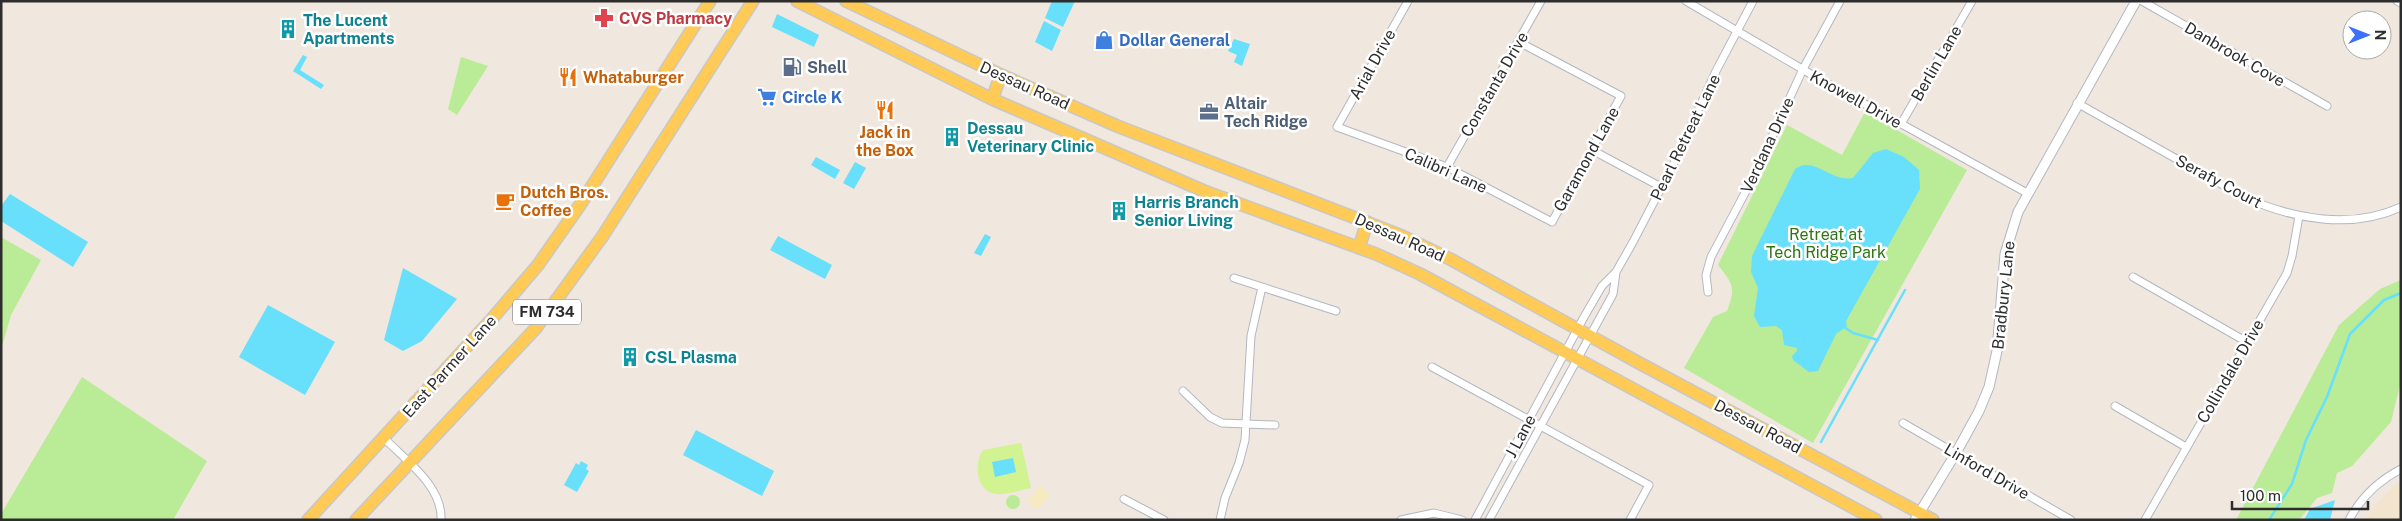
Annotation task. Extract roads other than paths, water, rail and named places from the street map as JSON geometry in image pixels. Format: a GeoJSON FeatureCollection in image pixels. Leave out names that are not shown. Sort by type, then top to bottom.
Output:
{"type":"FeatureCollection","features":[{"type":"Feature","properties":{"kind":"main road","name":"East Parmer Lane"},"geometry":{"type":"LineString","coordinates":[[308,520],[384,438],[538,265],[580,205],[710,1]]}},
{"type":"Feature","properties":{"kind":"main road","name":"FM 734"},"geometry":{"type":"LineString","coordinates":[[356,520],[536,328],[602,237],[753,1]]}},
{"type":"Feature","properties":{"kind":"main road","name":"Dessau Road"},"geometry":{"type":"LineString","coordinates":[[797,1],[992,99],[1204,191],[1359,248],[1420,274],[1876,520]]}},
{"type":"Feature","properties":{"kind":"main road","name":"Dessau Road"},"geometry":{"type":"LineString","coordinates":[[846,1],[1001,75],[1117,126],[1367,222],[1452,260],[1591,335],[1918,518],[1932,520]]}},
{"type":"Feature","properties":{"kind":"main road"},"geometry":{"type":"LineString","coordinates":[[992,99],[1001,75]]}},
{"type":"Feature","properties":{"kind":"main road"},"geometry":{"type":"LineString","coordinates":[[1359,248],[1367,222]]}},
{"type":"Feature","properties":{"kind":"street","name":"Arial Drive"},"geometry":{"type":"LineString","coordinates":[[1337,127],[1408,1]]}},
{"type":"Feature","properties":{"kind":"street","name":"Constanta Drive"},"geometry":{"type":"LineString","coordinates":[[1447,167],[1541,1]]}},
{"type":"Feature","properties":{"kind":"street","name":"Knowell Drive"},"geometry":{"type":"LineString","coordinates":[[1686,1],[1803,69],[2027,193]]}},
{"type":"Feature","properties":{"kind":"street","name":"Pearl Retreat Lane"},"geometry":{"type":"LineString","coordinates":[[1616,272],[1661,187],[1736,31],[1753,1]]}},
{"type":"Feature","properties":{"kind":"street","name":"Verdana Drive"},"geometry":{"type":"LineString","coordinates":[[1708,292],[1706,275],[1711,257],[1755,174],[1803,69],[1840,1]]}},
{"type":"Feature","properties":{"kind":"street","name":"Berlin Lane"},"geometry":{"type":"LineString","coordinates":[[1901,124],[1972,1]]}},
{"type":"Feature","properties":{"kind":"street","name":"Bradbury Lane"},"geometry":{"type":"LineString","coordinates":[[1918,518],[1979,411],[1989,387],[1997,351],[2005,254],[2011,230],[2027,193],[2136,1]]}},
{"type":"Feature","properties":{"kind":"street","name":"Danbrook Cove"},"geometry":{"type":"LineString","coordinates":[[2142,1],[2327,106]]}},
{"type":"Feature","properties":{"kind":"street"},"geometry":{"type":"LineString","coordinates":[[2397,1],[2401,3]]}},
{"type":"Feature","properties":{"kind":"street","name":"Garamond Lane"},"geometry":{"type":"LineString","coordinates":[[1519,42],[1621,96],[1552,222]]}},
{"type":"Feature","properties":{"kind":"street","name":"Serafy Court"},"geometry":{"type":"LineString","coordinates":[[2077,103],[2246,198],[2268,208],[2299,216],[2351,220],[2401,208]]}},
{"type":"Feature","properties":{"kind":"street","name":"Calibri Lane"},"geometry":{"type":"LineString","coordinates":[[1337,127],[1447,167],[1552,222]]}},
{"type":"Feature","properties":{"kind":"street"},"geometry":{"type":"LineString","coordinates":[[1592,150],[1661,187]]}},
{"type":"Feature","properties":{"kind":"street","name":"Collindale Drive"},"geometry":{"type":"LineString","coordinates":[[2145,520],[2287,273],[2299,216]]}},
{"type":"Feature","properties":{"kind":"street","name":"J Lane"},"geometry":{"type":"LineString","coordinates":[[1475,520],[1602,286],[1616,272]]}},
{"type":"Feature","properties":{"kind":"street","name":"J Lane"},"geometry":{"type":"LineString","coordinates":[[1489,520],[1613,294],[1616,272]]}},
{"type":"Feature","properties":{"kind":"street"},"geometry":{"type":"LineString","coordinates":[[2134,277],[2247,342]]}},
{"type":"Feature","properties":{"kind":"street"},"geometry":{"type":"LineString","coordinates":[[1234,278],[1336,311]]}},
{"type":"Feature","properties":{"kind":"street"},"geometry":{"type":"LineString","coordinates":[[1220,520],[1225,498],[1239,463],[1248,423],[1252,336],[1262,288]]}},
{"type":"Feature","properties":{"kind":"street"},"geometry":{"type":"LineString","coordinates":[[1432,367],[1649,485],[1630,520]]}},
{"type":"Feature","properties":{"kind":"street"},"geometry":{"type":"LineString","coordinates":[[1183,392],[1215,420],[1222,423],[1275,425]]}},
{"type":"Feature","properties":{"kind":"street"},"geometry":{"type":"LineString","coordinates":[[2115,406],[2186,447]]}},
{"type":"Feature","properties":{"kind":"street","name":"Linford Drive"},"geometry":{"type":"LineString","coordinates":[[1903,423],[2071,520]]}},
{"type":"Feature","properties":{"kind":"street"},"geometry":{"type":"LineString","coordinates":[[384,438],[409,463],[435,494],[441,508],[440,520]]}},
{"type":"Feature","properties":{"kind":"street"},"geometry":{"type":"LineString","coordinates":[[2350,520],[2356,507],[2371,490],[2387,476],[2401,469]]}},
{"type":"Feature","properties":{"kind":"street"},"geometry":{"type":"LineString","coordinates":[[1124,499],[1164,520]]}},
{"type":"Feature","properties":{"kind":"street"},"geometry":{"type":"LineString","coordinates":[[1401,520],[1434,512],[1462,520]]}},
{"type":"Feature","properties":{"kind":"water"},"geometry":{"type":"Polygon","coordinates":[[[1052,1],[1075,1],[1063,27],[1045,18],[1052,1]]]}},
{"type":"Feature","properties":{"kind":"water"},"geometry":{"type":"Polygon","coordinates":[[[777,14],[819,35],[814,47],[772,27],[777,14]]]}},
{"type":"Feature","properties":{"kind":"water"},"geometry":{"type":"Polygon","coordinates":[[[1044,21],[1061,30],[1052,51],[1035,42],[1044,21]]]}},
{"type":"Feature","properties":{"kind":"water"},"geometry":{"type":"Polygon","coordinates":[[[1234,39],[1250,44],[1242,66],[1234,62],[1237,55],[1228,51],[1234,39]]]}},
{"type":"Feature","properties":{"kind":"water"},"geometry":{"type":"Polygon","coordinates":[[[303,55],[307,57],[300,70],[324,85],[321,89],[293,71],[303,55]]]}},
{"type":"Feature","properties":{"kind":"water"},"geometry":{"type":"Polygon","coordinates":[[[1886,149],[1904,157],[1919,170],[1920,189],[1846,321],[1847,326],[1836,334],[1818,371],[1809,372],[1793,360],[1792,356],[1797,351],[1797,348],[1784,345],[1782,330],[1776,326],[1760,327],[1754,316],[1758,288],[1751,272],[1752,256],[1795,169],[1809,165],[1838,177],[1853,178],[1873,153],[1886,149]]]}},
{"type":"Feature","properties":{"kind":"water"},"geometry":{"type":"Polygon","coordinates":[[[816,157],[840,170],[835,179],[811,165],[816,157]]]}},
{"type":"Feature","properties":{"kind":"water"},"geometry":{"type":"Polygon","coordinates":[[[855,162],[866,168],[854,189],[843,183],[855,162]]]}},
{"type":"Feature","properties":{"kind":"water"},"geometry":{"type":"Polygon","coordinates":[[[10,194],[88,242],[73,267],[1,221],[1,206],[10,194]]]}},
{"type":"Feature","properties":{"kind":"water"},"geometry":{"type":"Polygon","coordinates":[[[985,234],[991,237],[981,256],[974,253],[985,234]]]}},
{"type":"Feature","properties":{"kind":"water"},"geometry":{"type":"Polygon","coordinates":[[[778,236],[832,265],[825,279],[770,250],[778,236]]]}},
{"type":"Feature","properties":{"kind":"water"},"geometry":{"type":"Polygon","coordinates":[[[403,268],[457,299],[422,341],[403,351],[384,340],[403,268]]]}},
{"type":"Feature","properties":{"kind":"water"},"geometry":{"type":"Polygon","coordinates":[[[268,305],[335,342],[305,395],[239,357],[268,305]]]}},
{"type":"Feature","properties":{"kind":"water"},"geometry":{"type":"Polygon","coordinates":[[[696,430],[774,471],[762,496],[683,455],[696,430]]]}},
{"type":"Feature","properties":{"kind":"water"},"geometry":{"type":"Polygon","coordinates":[[[1013,458],[1016,472],[995,477],[992,462],[1013,458]]]}},
{"type":"Feature","properties":{"kind":"water"},"geometry":{"type":"Polygon","coordinates":[[[581,461],[588,465],[586,469],[589,471],[577,492],[564,485],[576,463],[579,465],[581,461]]]}},
{"type":"Feature","properties":{"kind":"water"},"geometry":{"type":"Polygon","coordinates":[[[2335,500],[2330,520],[2304,520],[2310,509],[2335,500]]]}},
{"type":"Feature","properties":{"kind":"waterway"},"geometry":{"type":"LineString","coordinates":[[1821,442],[1905,290]]}},
{"type":"Feature","properties":{"kind":"waterway"},"geometry":{"type":"LineString","coordinates":[[2269,520],[2292,484],[2306,440],[2327,397],[2350,334],[2384,300],[2401,293]]}},
{"type":"Feature","properties":{"kind":"waterway"},"geometry":{"type":"LineString","coordinates":[[1844,327],[1853,333],[1878,340]]}},
{"type":"Feature","properties":{"kind":"place","name":"CVS Pharmacy"},"geometry":{"type":"Point","coordinates":[604,18]}},
{"type":"Feature","properties":{"kind":"place","name":"The Lucent Apartments"},"geometry":{"type":"Point","coordinates":[288,29]}},
{"type":"Feature","properties":{"kind":"place","name":"Dollar General"},"geometry":{"type":"Point","coordinates":[1104,40]}},
{"type":"Feature","properties":{"kind":"place","name":"Shell"},"geometry":{"type":"Point","coordinates":[792,67]}},
{"type":"Feature","properties":{"kind":"place","name":"Whataburger"},"geometry":{"type":"Point","coordinates":[568,77]}},
{"type":"Feature","properties":{"kind":"place","name":"Circle K"},"geometry":{"type":"Point","coordinates":[767,97]}},
{"type":"Feature","properties":{"kind":"place","name":"Jack in the Box"},"geometry":{"type":"Point","coordinates":[885,110]}},
{"type":"Feature","properties":{"kind":"place","name":"Altair Tech Ridge"},"geometry":{"type":"Point","coordinates":[1209,112]}},
{"type":"Feature","properties":{"kind":"place","name":"Dessau Veterinary Clinic"},"geometry":{"type":"Point","coordinates":[952,137]}},
{"type":"Feature","properties":{"kind":"place","name":"Dutch Bros. Coffee"},"geometry":{"type":"Point","coordinates":[505,201]}},
{"type":"Feature","properties":{"kind":"place","name":"Harris Branch Senior Living"},"geometry":{"type":"Point","coordinates":[1119,211]}},
{"type":"Feature","properties":{"kind":"place","name":"CSL Plasma"},"geometry":{"type":"Point","coordinates":[630,357]}},
{"type":"Feature","properties":{"kind":"park label","name":"Retreat at Tech Ridge Park"},"geometry":{"type":"Point","coordinates":[1826,243]}}]}
